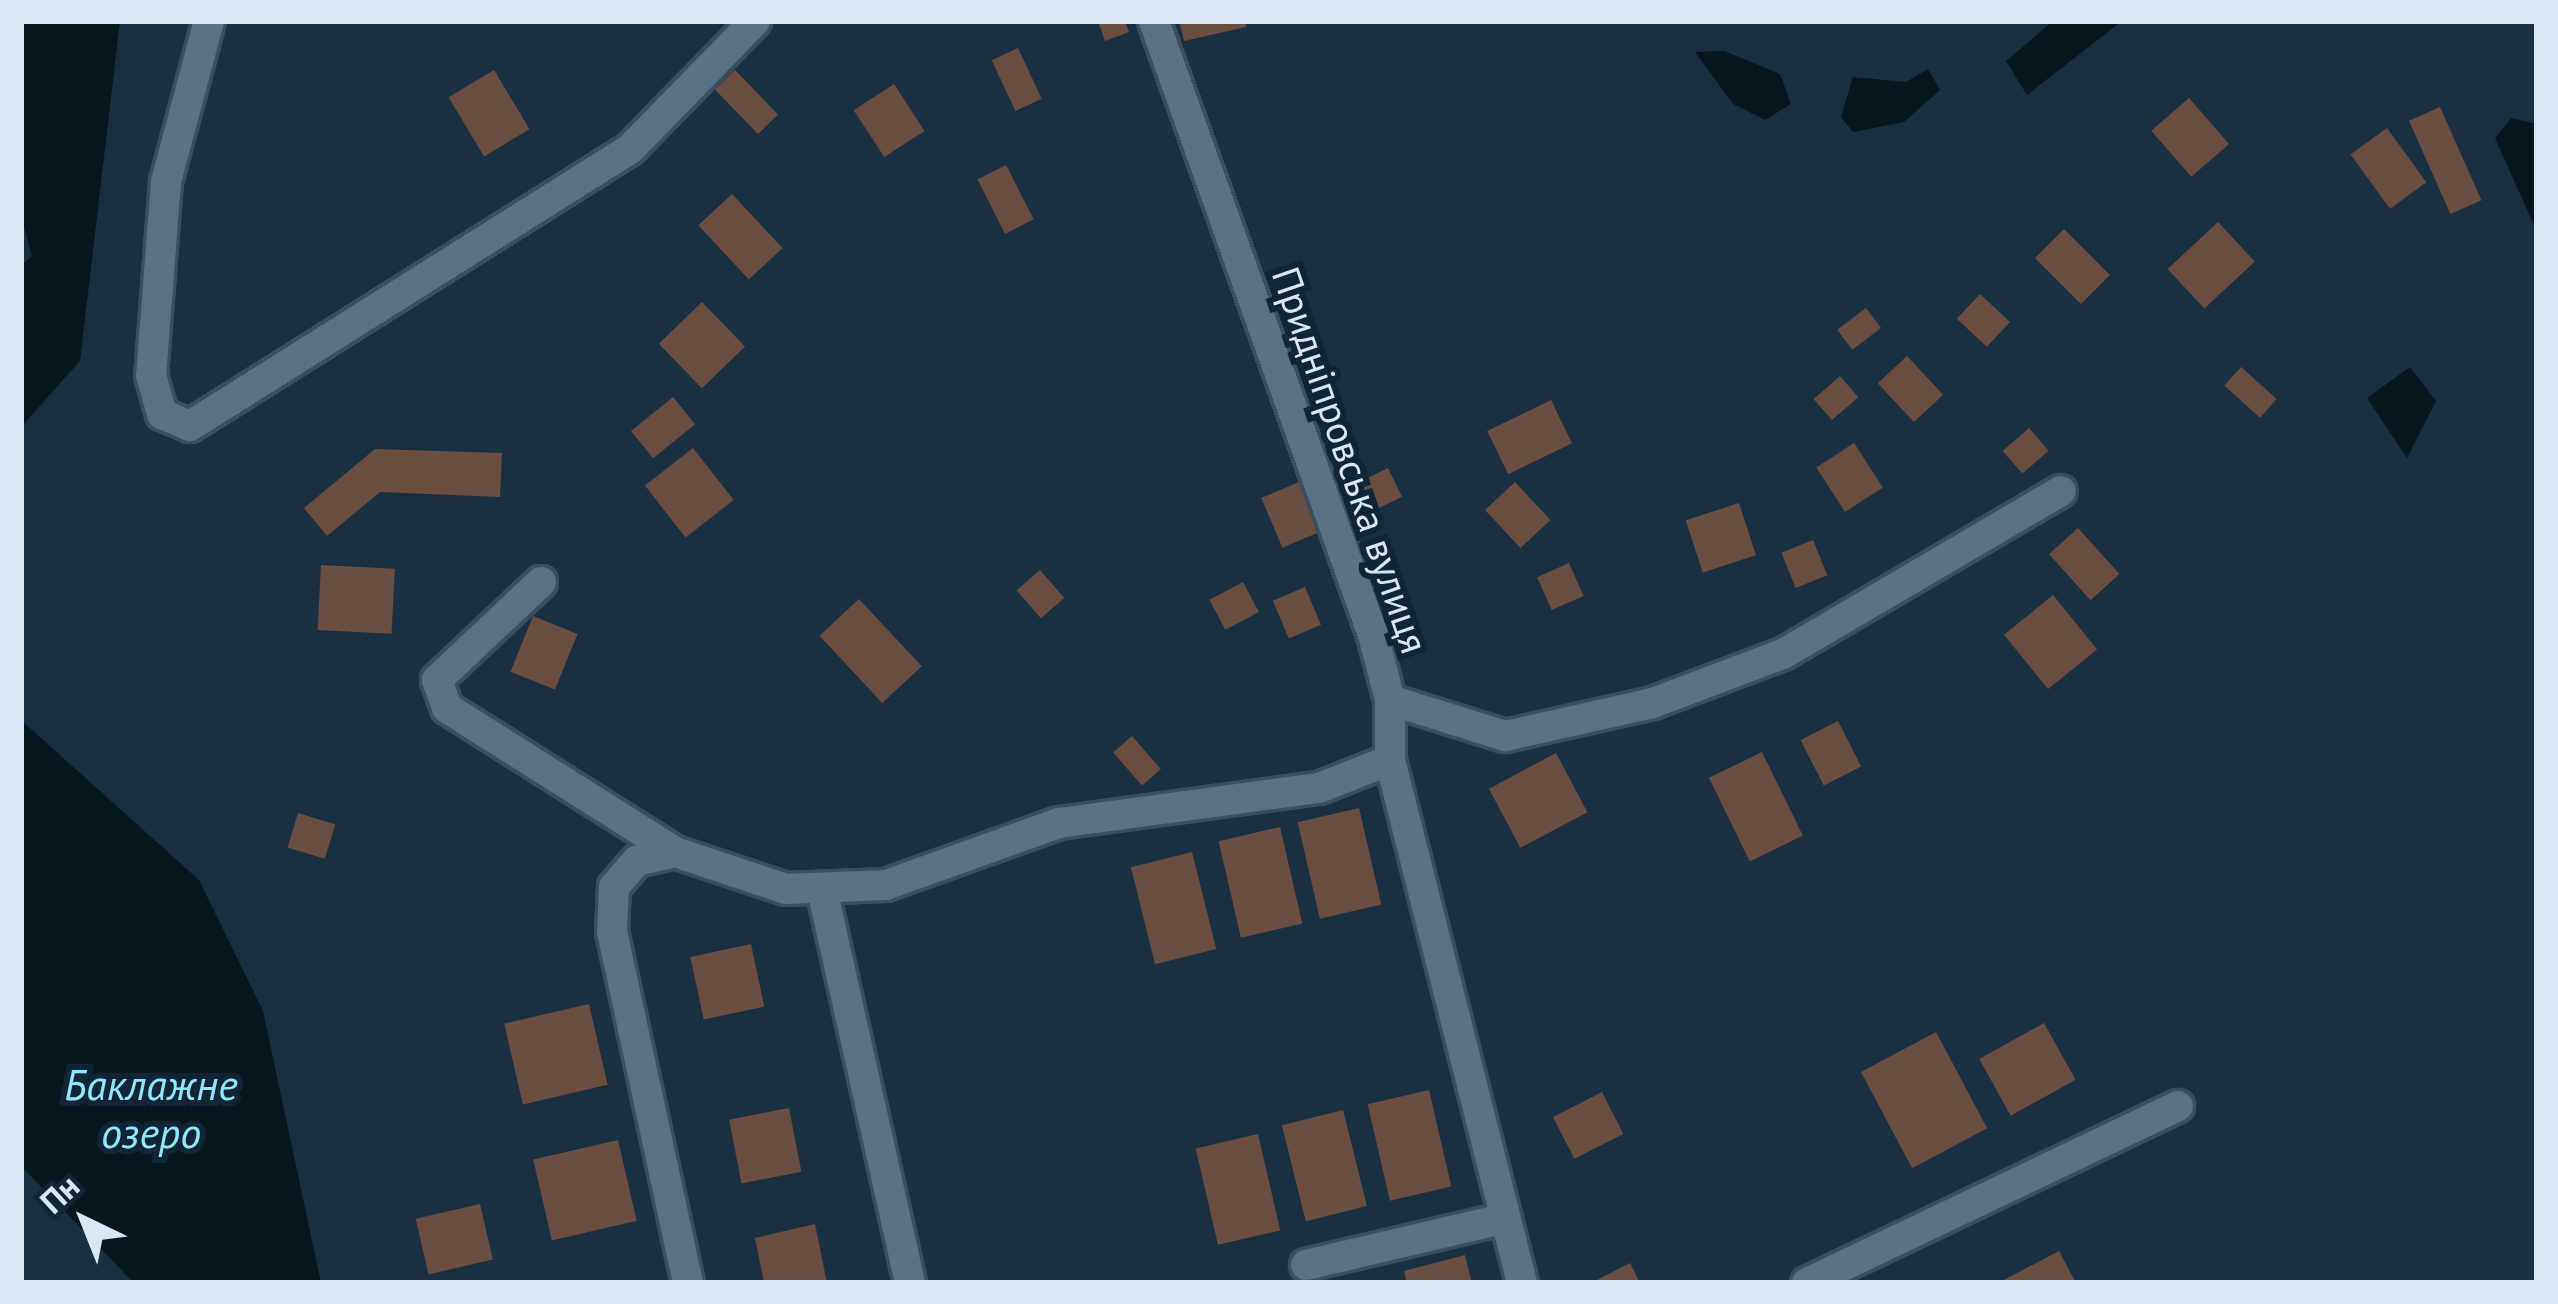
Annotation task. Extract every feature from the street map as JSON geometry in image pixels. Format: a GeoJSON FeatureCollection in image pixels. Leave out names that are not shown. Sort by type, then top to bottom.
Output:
{"type":"FeatureCollection","features":[{"type":"Feature","properties":{"kind":"street"},"geometry":{"type":"LineString","coordinates":[[209,21],[166,182],[151,375],[162,414],[190,426],[630,149],[755,21]]}},
{"type":"Feature","properties":{"kind":"street","name":"Придніпровська вулиця"},"geometry":{"type":"LineString","coordinates":[[1154,21],[1390,700],[1390,760],[1522,1283]]}},
{"type":"Feature","properties":{"kind":"street"},"geometry":{"type":"LineString","coordinates":[[1390,700],[1505,736],[1653,703],[1783,654],[2061,490]]}},
{"type":"Feature","properties":{"kind":"street"},"geometry":{"type":"LineString","coordinates":[[542,582],[437,680],[447,708],[675,852],[786,889],[886,885],[1059,824],[1318,788],[1390,760]]}},
{"type":"Feature","properties":{"kind":"street"},"geometry":{"type":"LineString","coordinates":[[675,852],[637,861],[614,887],[612,932],[688,1283]]}},
{"type":"Feature","properties":{"kind":"street"},"geometry":{"type":"LineString","coordinates":[[822,889],[910,1283]]}},
{"type":"Feature","properties":{"kind":"street"},"geometry":{"type":"LineString","coordinates":[[1807,1283],[2178,1106]]}},
{"type":"Feature","properties":{"kind":"street"},"geometry":{"type":"LineString","coordinates":[[1306,1264],[1507,1218]]}},
{"type":"Feature","properties":{"kind":"water"},"geometry":{"type":"Polygon","coordinates":[[[21,21],[120,21],[80,361],[21,427],[21,266],[32,256],[21,216],[21,21]]]}},
{"type":"Feature","properties":{"kind":"water"},"geometry":{"type":"Polygon","coordinates":[[[2053,21],[2122,21],[2027,95],[2006,61],[2053,21]]]}},
{"type":"Feature","properties":{"kind":"water"},"geometry":{"type":"Polygon","coordinates":[[[1724,51],[1780,74],[1791,104],[1765,120],[1733,104],[1695,52],[1724,51]]]}},
{"type":"Feature","properties":{"kind":"water"},"geometry":{"type":"Polygon","coordinates":[[[1928,69],[1940,90],[1904,122],[1853,132],[1841,117],[1853,77],[1906,82],[1928,69]]]}},
{"type":"Feature","properties":{"kind":"water"},"geometry":{"type":"Polygon","coordinates":[[[2511,118],[2537,124],[2537,232],[2495,138],[2511,118]]]}},
{"type":"Feature","properties":{"kind":"water"},"geometry":{"type":"Polygon","coordinates":[[[2410,367],[2436,401],[2407,458],[2367,398],[2410,367]]]}},
{"type":"Feature","properties":{"kind":"water","name":"Баклажне озеро"},"geometry":{"type":"Polygon","coordinates":[[[21,720],[199,880],[263,1011],[321,1283],[134,1283],[21,1166],[21,720]]]}},
{"type":"Feature","properties":{"kind":"building"},"geometry":{"type":"Polygon","coordinates":[[[1098,21],[1125,21],[1129,32],[1105,41],[1098,21]]]}},
{"type":"Feature","properties":{"kind":"building"},"geometry":{"type":"Polygon","coordinates":[[[1179,21],[1245,21],[1246,27],[1184,41],[1179,21]]]}},
{"type":"Feature","properties":{"kind":"building"},"geometry":{"type":"Polygon","coordinates":[[[1018,48],[1042,99],[1015,111],[992,60],[1018,48]]]}},
{"type":"Feature","properties":{"kind":"building"},"geometry":{"type":"Polygon","coordinates":[[[494,70],[530,129],[484,156],[449,97],[494,70]]]}},
{"type":"Feature","properties":{"kind":"building"},"geometry":{"type":"Polygon","coordinates":[[[735,70],[778,115],[758,134],[715,89],[735,70]]]}},
{"type":"Feature","properties":{"kind":"building"},"geometry":{"type":"Polygon","coordinates":[[[894,84],[924,131],[884,157],[854,110],[894,84]]]}},
{"type":"Feature","properties":{"kind":"building"},"geometry":{"type":"Polygon","coordinates":[[[2189,98],[2229,144],[2191,177],[2151,131],[2189,98]]]}},
{"type":"Feature","properties":{"kind":"building"},"geometry":{"type":"Polygon","coordinates":[[[2440,107],[2481,200],[2450,214],[2409,121],[2440,107]]]}},
{"type":"Feature","properties":{"kind":"building"},"geometry":{"type":"Polygon","coordinates":[[[2387,128],[2426,182],[2390,209],[2351,154],[2387,128]]]}},
{"type":"Feature","properties":{"kind":"building"},"geometry":{"type":"Polygon","coordinates":[[[1006,165],[1034,219],[1005,234],[977,180],[1006,165]]]}},
{"type":"Feature","properties":{"kind":"building"},"geometry":{"type":"Polygon","coordinates":[[[732,194],[782,248],[749,279],[698,225],[732,194]]]}},
{"type":"Feature","properties":{"kind":"building"},"geometry":{"type":"Polygon","coordinates":[[[2218,222],[2255,261],[2204,309],[2168,269],[2218,222]]]}},
{"type":"Feature","properties":{"kind":"building"},"geometry":{"type":"Polygon","coordinates":[[[2064,229],[2110,275],[2081,304],[2035,258],[2064,229]]]}},
{"type":"Feature","properties":{"kind":"building"},"geometry":{"type":"Polygon","coordinates":[[[1980,294],[2010,322],[1987,347],[1957,319],[1980,294]]]}},
{"type":"Feature","properties":{"kind":"building"},"geometry":{"type":"Polygon","coordinates":[[[702,302],[745,347],[702,388],[659,344],[702,302]]]}},
{"type":"Feature","properties":{"kind":"building"},"geometry":{"type":"Polygon","coordinates":[[[1866,308],[1881,328],[1852,350],[1837,330],[1866,308]]]}},
{"type":"Feature","properties":{"kind":"building"},"geometry":{"type":"Polygon","coordinates":[[[1907,356],[1943,395],[1914,422],[1878,383],[1907,356]]]}},
{"type":"Feature","properties":{"kind":"building"},"geometry":{"type":"Polygon","coordinates":[[[2241,367],[2277,399],[2260,418],[2224,386],[2241,367]]]}},
{"type":"Feature","properties":{"kind":"building"},"geometry":{"type":"Polygon","coordinates":[[[1840,376],[1858,397],[1832,420],[1814,399],[1840,376]]]}},
{"type":"Feature","properties":{"kind":"building"},"geometry":{"type":"Polygon","coordinates":[[[673,397],[695,424],[653,458],[631,431],[673,397]]]}},
{"type":"Feature","properties":{"kind":"building"},"geometry":{"type":"Polygon","coordinates":[[[1551,400],[1572,443],[1508,474],[1487,431],[1551,400]]]}},
{"type":"Feature","properties":{"kind":"building"},"geometry":{"type":"Polygon","coordinates":[[[2029,428],[2049,451],[2022,474],[2003,451],[2029,428]]]}},
{"type":"Feature","properties":{"kind":"building"},"geometry":{"type":"Polygon","coordinates":[[[1854,443],[1883,487],[1845,512],[1816,468],[1854,443]]]}},
{"type":"Feature","properties":{"kind":"building"},"geometry":{"type":"Polygon","coordinates":[[[693,448],[734,500],[686,538],[645,486],[693,448]]]}},
{"type":"Feature","properties":{"kind":"building"},"geometry":{"type":"Polygon","coordinates":[[[375,449],[502,453],[500,497],[380,492],[327,536],[304,508],[375,449]]]}},
{"type":"Feature","properties":{"kind":"building"},"geometry":{"type":"Polygon","coordinates":[[[1388,468],[1402,497],[1356,519],[1342,490],[1388,468]]]}},
{"type":"Feature","properties":{"kind":"building"},"geometry":{"type":"Polygon","coordinates":[[[1299,482],[1320,532],[1282,548],[1261,498],[1299,482]]]}},
{"type":"Feature","properties":{"kind":"building"},"geometry":{"type":"Polygon","coordinates":[[[1515,482],[1550,520],[1520,548],[1485,510],[1515,482]]]}},
{"type":"Feature","properties":{"kind":"building"},"geometry":{"type":"Polygon","coordinates":[[[1739,503],[1756,555],[1703,573],[1686,520],[1739,503]]]}},
{"type":"Feature","properties":{"kind":"building"},"geometry":{"type":"Polygon","coordinates":[[[2078,528],[2119,574],[2091,600],[2049,554],[2078,528]]]}},
{"type":"Feature","properties":{"kind":"building"},"geometry":{"type":"Polygon","coordinates":[[[1813,540],[1827,575],[1796,588],[1781,553],[1813,540]]]}},
{"type":"Feature","properties":{"kind":"building"},"geometry":{"type":"Polygon","coordinates":[[[1569,563],[1584,596],[1552,610],[1537,577],[1569,563]]]}},
{"type":"Feature","properties":{"kind":"building"},"geometry":{"type":"Polygon","coordinates":[[[321,565],[395,569],[391,634],[318,630],[321,565]]]}},
{"type":"Feature","properties":{"kind":"building"},"geometry":{"type":"Polygon","coordinates":[[[1040,570],[1064,598],[1041,618],[1017,590],[1040,570]]]}},
{"type":"Feature","properties":{"kind":"building"},"geometry":{"type":"Polygon","coordinates":[[[1243,582],[1259,612],[1225,630],[1209,600],[1243,582]]]}},
{"type":"Feature","properties":{"kind":"building"},"geometry":{"type":"Polygon","coordinates":[[[1305,587],[1321,625],[1289,638],[1273,601],[1305,587]]]}},
{"type":"Feature","properties":{"kind":"building"},"geometry":{"type":"Polygon","coordinates":[[[2053,595],[2097,649],[2048,689],[2004,635],[2053,595]]]}},
{"type":"Feature","properties":{"kind":"building"},"geometry":{"type":"Polygon","coordinates":[[[859,599],[922,666],[882,703],[820,636],[859,599]]]}},
{"type":"Feature","properties":{"kind":"building"},"geometry":{"type":"Polygon","coordinates":[[[533,616],[578,634],[555,690],[511,672],[533,616]]]}},
{"type":"Feature","properties":{"kind":"building"},"geometry":{"type":"Polygon","coordinates":[[[1838,721],[1861,766],[1824,786],[1801,740],[1838,721]]]}},
{"type":"Feature","properties":{"kind":"building"},"geometry":{"type":"Polygon","coordinates":[[[1132,736],[1161,769],[1142,786],[1113,752],[1132,736]]]}},
{"type":"Feature","properties":{"kind":"building"},"geometry":{"type":"Polygon","coordinates":[[[1762,752],[1803,836],[1750,861],[1709,778],[1762,752]]]}},
{"type":"Feature","properties":{"kind":"building"},"geometry":{"type":"Polygon","coordinates":[[[1556,753],[1587,812],[1520,848],[1489,789],[1556,753]]]}},
{"type":"Feature","properties":{"kind":"building"},"geometry":{"type":"Polygon","coordinates":[[[1359,808],[1381,904],[1320,919],[1298,822],[1359,808]]]}},
{"type":"Feature","properties":{"kind":"building"},"geometry":{"type":"Polygon","coordinates":[[[298,813],[335,824],[325,859],[287,847],[298,813]]]}},
{"type":"Feature","properties":{"kind":"building"},"geometry":{"type":"Polygon","coordinates":[[[1280,827],[1302,923],[1241,938],[1219,841],[1280,827]]]}},
{"type":"Feature","properties":{"kind":"building"},"geometry":{"type":"Polygon","coordinates":[[[1192,852],[1216,949],[1155,964],[1131,867],[1192,852]]]}},
{"type":"Feature","properties":{"kind":"building"},"geometry":{"type":"Polygon","coordinates":[[[751,944],[764,1007],[704,1019],[690,957],[751,944]]]}},
{"type":"Feature","properties":{"kind":"building"},"geometry":{"type":"Polygon","coordinates":[[[589,1004],[608,1085],[523,1104],[504,1024],[589,1004]]]}},
{"type":"Feature","properties":{"kind":"building"},"geometry":{"type":"Polygon","coordinates":[[[2044,1023],[2076,1080],[2011,1116],[1979,1059],[2044,1023]]]}},
{"type":"Feature","properties":{"kind":"building"},"geometry":{"type":"Polygon","coordinates":[[[1936,1032],[1987,1128],[1912,1168],[1861,1072],[1936,1032]]]}},
{"type":"Feature","properties":{"kind":"building"},"geometry":{"type":"Polygon","coordinates":[[[1429,1090],[1451,1186],[1390,1201],[1368,1104],[1429,1090]]]}},
{"type":"Feature","properties":{"kind":"building"},"geometry":{"type":"Polygon","coordinates":[[[1602,1092],[1623,1134],[1574,1159],[1553,1117],[1602,1092]]]}},
{"type":"Feature","properties":{"kind":"building"},"geometry":{"type":"Polygon","coordinates":[[[789,1108],[801,1172],[742,1183],[729,1120],[789,1108]]]}},
{"type":"Feature","properties":{"kind":"building"},"geometry":{"type":"Polygon","coordinates":[[[1343,1110],[1367,1206],[1306,1221],[1282,1125],[1343,1110]]]}},
{"type":"Feature","properties":{"kind":"building"},"geometry":{"type":"Polygon","coordinates":[[[1258,1134],[1280,1230],[1218,1245],[1196,1148],[1258,1134]]]}},
{"type":"Feature","properties":{"kind":"building"},"geometry":{"type":"Polygon","coordinates":[[[618,1140],[637,1221],[552,1240],[533,1160],[618,1140]]]}},
{"type":"Feature","properties":{"kind":"building"},"geometry":{"type":"Polygon","coordinates":[[[480,1204],[493,1260],[429,1274],[416,1219],[480,1204]]]}},
{"type":"Feature","properties":{"kind":"building"},"geometry":{"type":"Polygon","coordinates":[[[815,1224],[827,1283],[764,1283],[755,1238],[815,1224]]]}},
{"type":"Feature","properties":{"kind":"building"},"geometry":{"type":"Polygon","coordinates":[[[2059,1251],[2076,1283],[1998,1283],[2059,1251]]]}},
{"type":"Feature","properties":{"kind":"building"},"geometry":{"type":"Polygon","coordinates":[[[1465,1255],[1472,1283],[1407,1283],[1404,1271],[1465,1255]]]}},
{"type":"Feature","properties":{"kind":"building"},"geometry":{"type":"Polygon","coordinates":[[[1630,1263],[1640,1283],[1591,1283],[1630,1263]]]}}]}
